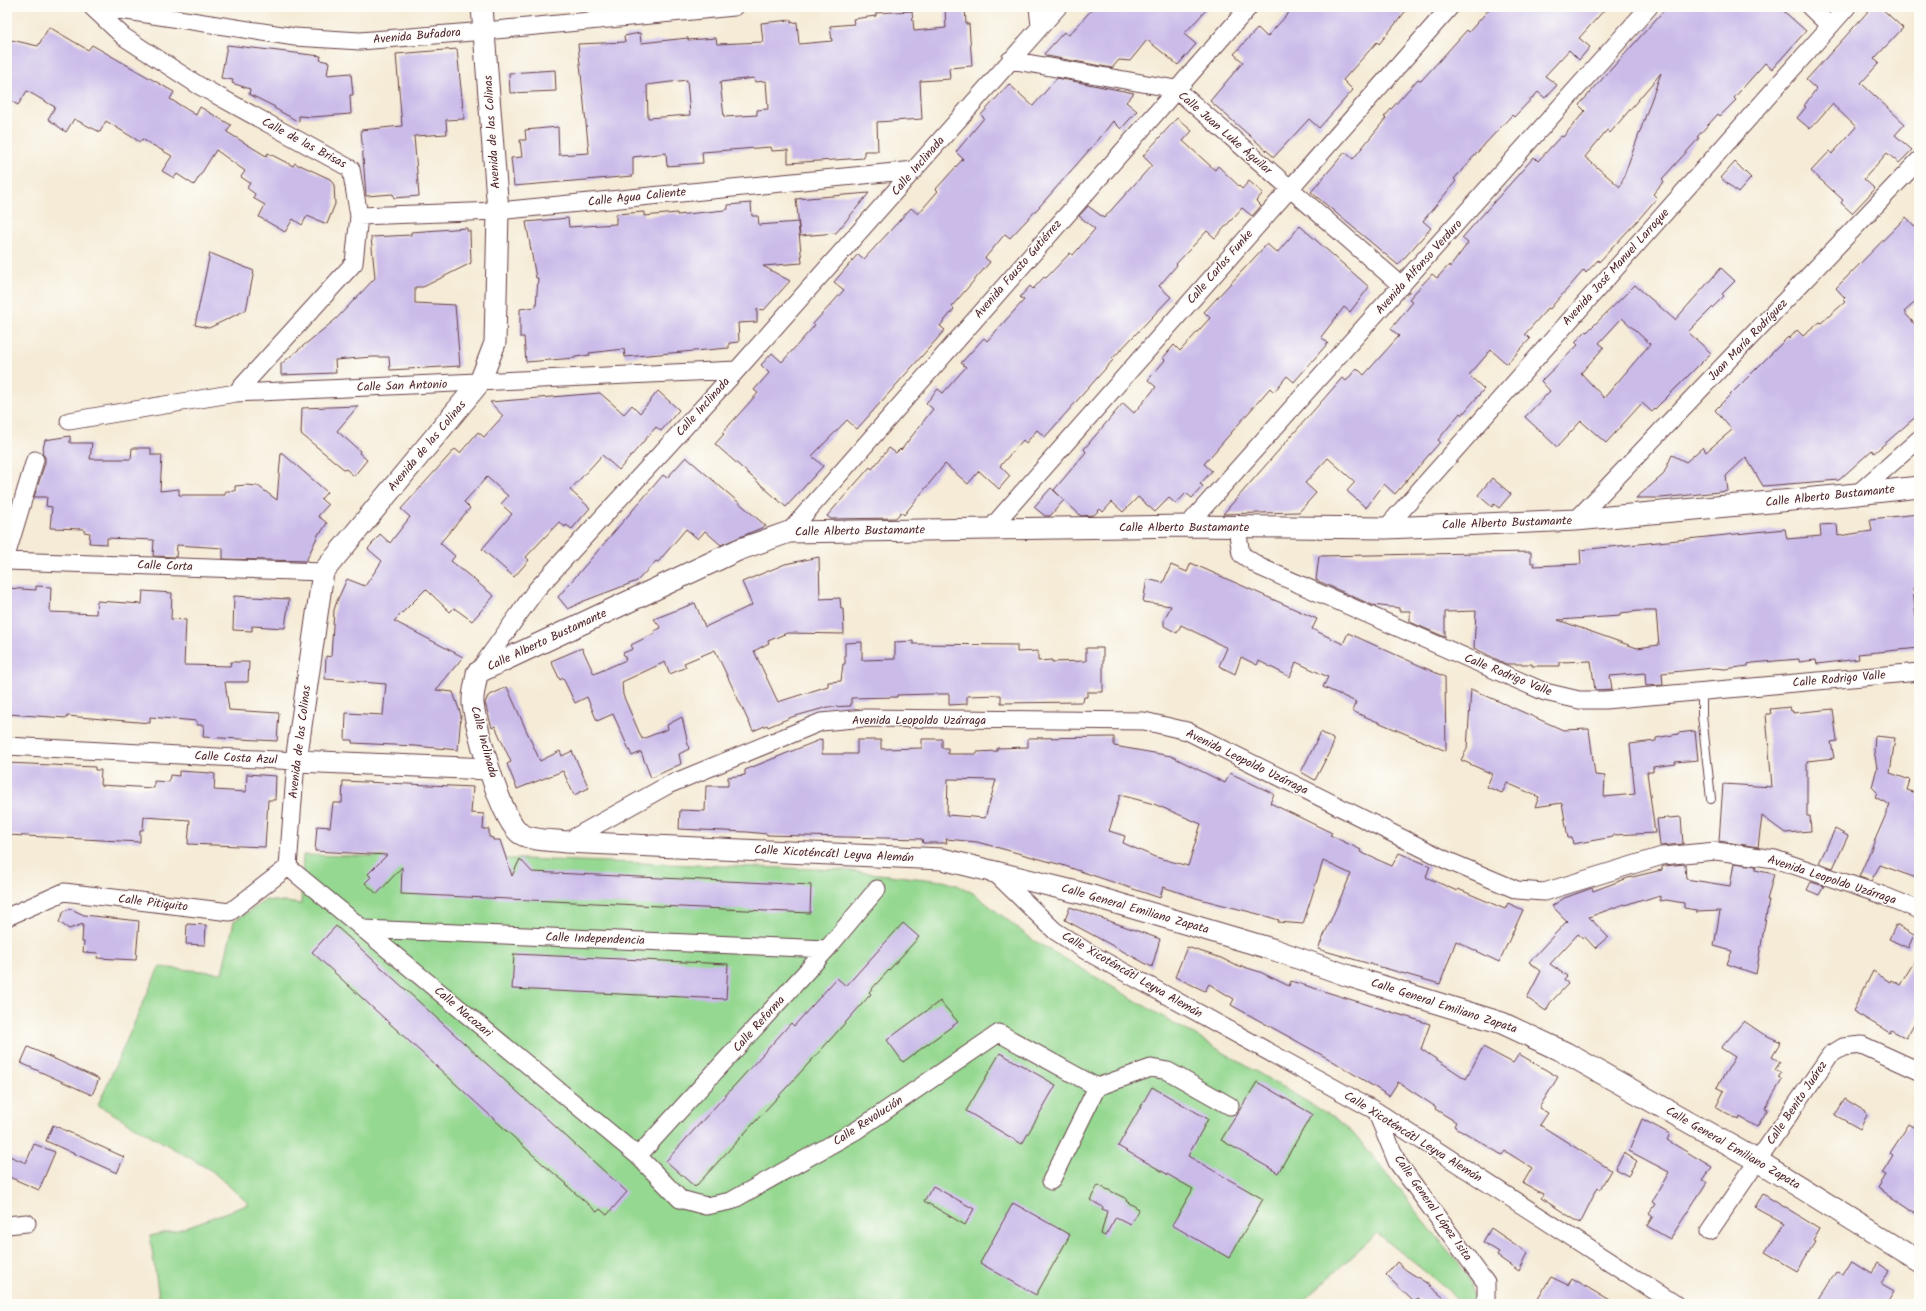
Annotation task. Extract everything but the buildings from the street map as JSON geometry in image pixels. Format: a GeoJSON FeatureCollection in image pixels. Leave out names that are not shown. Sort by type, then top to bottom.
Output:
{"type":"FeatureCollection","features":[{"type":"Feature","properties":{"kind":"street","name":"Calle de las Brisas"},"geometry":{"type":"LineString","coordinates":[[92,7],[124,37],[198,85],[351,169],[359,216],[354,263],[236,393]]}},
{"type":"Feature","properties":{"kind":"street","name":"Avenida Bufadora"},"geometry":{"type":"LineString","coordinates":[[102,7],[295,37],[360,41],[485,31],[734,7]]}},
{"type":"Feature","properties":{"kind":"street","name":"Avenida de las Colinas"},"geometry":{"type":"LineString","coordinates":[[288,867],[296,761],[322,572],[480,382],[495,343],[498,211],[482,7]]}},
{"type":"Feature","properties":{"kind":"street"},"geometry":{"type":"LineString","coordinates":[[1038,7],[1040,26]]}},
{"type":"Feature","properties":{"kind":"street","name":"Calle Inclinada"},"geometry":{"type":"LineString","coordinates":[[535,839],[521,834],[511,824],[489,769],[473,702],[477,673],[536,590],[737,370],[1058,7]]}},
{"type":"Feature","properties":{"kind":"street","name":"Avenida Fausto Gutiérrez"},"geometry":{"type":"LineString","coordinates":[[788,532],[1249,7]]}},
{"type":"Feature","properties":{"kind":"street","name":"Calle Carlos Funke"},"geometry":{"type":"LineString","coordinates":[[991,528],[1288,188],[1450,7]]}},
{"type":"Feature","properties":{"kind":"street","name":"Avenida Alfonso Verduro"},"geometry":{"type":"LineString","coordinates":[[1188,526],[1649,7]]}},
{"type":"Feature","properties":{"kind":"street"},"geometry":{"type":"LineString","coordinates":[[1810,7],[1830,26]]}},
{"type":"Feature","properties":{"kind":"street","name":"Avenida José Manuel Larroque"},"geometry":{"type":"LineString","coordinates":[[1386,528],[1847,7]]}},
{"type":"Feature","properties":{"kind":"street","name":"Calle Juan Luke Águilar"},"geometry":{"type":"LineString","coordinates":[[1010,60],[1176,89],[1402,286]]}},
{"type":"Feature","properties":{"kind":"street","name":"Juan María Rodríguez"},"geometry":{"type":"LineString","coordinates":[[1576,520],[1919,160]]}},
{"type":"Feature","properties":{"kind":"street","name":"Calle Agua Caliente"},"geometry":{"type":"LineString","coordinates":[[359,216],[498,211],[915,170]]}},
{"type":"Feature","properties":{"kind":"street","name":"Calle San Antonio"},"geometry":{"type":"LineString","coordinates":[[69,421],[236,393],[737,370]]}},
{"type":"Feature","properties":{"kind":"street"},"geometry":{"type":"LineString","coordinates":[[1857,494],[1919,439]]}},
{"type":"Feature","properties":{"kind":"street"},"geometry":{"type":"LineString","coordinates":[[7,553],[35,460]]}},
{"type":"Feature","properties":{"kind":"street","name":"Calle Alberto Bustamante"},"geometry":{"type":"LineString","coordinates":[[477,673],[738,550],[788,532],[1188,526],[1237,528],[1386,528],[1576,520],[1919,487]]}},
{"type":"Feature","properties":{"kind":"street","name":"Calle Rodrigo Valle"},"geometry":{"type":"LineString","coordinates":[[1237,528],[1241,554],[1260,568],[1545,692],[1579,700],[1605,700],[1919,672]]}},
{"type":"Feature","properties":{"kind":"street","name":"Calle Corta"},"geometry":{"type":"LineString","coordinates":[[7,561],[322,572]]}},
{"type":"Feature","properties":{"kind":"street","name":"Avenida Leopoldo Uzárraga"},"geometry":{"type":"LineString","coordinates":[[566,842],[668,785],[821,722],[865,718],[1144,722],[1187,731],[1439,856],[1517,890],[1544,892],[1662,856],[1716,851],[1775,859],[1882,895],[1919,910]]}},
{"type":"Feature","properties":{"kind":"street","name":"Calle Costa Azul"},"geometry":{"type":"LineString","coordinates":[[7,746],[296,761],[489,769]]}},
{"type":"Feature","properties":{"kind":"street","name":"Calle Xicoténcátl Leyva Alemán"},"geometry":{"type":"LineString","coordinates":[[535,839],[566,842],[942,859],[994,872],[1055,931],[1086,952],[1376,1111],[1675,1304]]}},
{"type":"Feature","properties":{"kind":"street","name":"Calle Pitiquito"},"geometry":{"type":"LineString","coordinates":[[7,917],[64,892],[230,912],[288,867]]}},
{"type":"Feature","properties":{"kind":"street","name":"Calle Nacozari"},"geometry":{"type":"LineString","coordinates":[[288,867],[638,1156]]}},
{"type":"Feature","properties":{"kind":"street","name":"Calle General Emiliano Zapata"},"geometry":{"type":"LineString","coordinates":[[994,872],[1089,895],[1272,949],[1349,976],[1502,1023],[1566,1053],[1758,1161],[1919,1261]]}},
{"type":"Feature","properties":{"kind":"street","name":"Calle Reforma"},"geometry":{"type":"LineString","coordinates":[[638,1156],[827,949],[877,889]]}},
{"type":"Feature","properties":{"kind":"street","name":"Calle Independencia"},"geometry":{"type":"LineString","coordinates":[[363,929],[827,949]]}},
{"type":"Feature","properties":{"kind":"street","name":"Calle Revolución"},"geometry":{"type":"LineString","coordinates":[[638,1156],[680,1199],[706,1206],[730,1201],[857,1130],[999,1033],[1097,1087]]}},
{"type":"Feature","properties":{"kind":"street","name":"Calle Benito Juárez"},"geometry":{"type":"LineString","coordinates":[[1709,1232],[1830,1056],[1843,1047],[1862,1045],[1919,1071]]}},
{"type":"Feature","properties":{"kind":"street"},"geometry":{"type":"LineString","coordinates":[[1051,1181],[1097,1087],[1151,1068],[1168,1071],[1230,1106]]}},
{"type":"Feature","properties":{"kind":"street","name":"Calle General López Isita"},"geometry":{"type":"LineString","coordinates":[[1376,1111],[1397,1162],[1486,1283],[1486,1304]]}},
{"type":"Feature","properties":{"kind":"street"},"geometry":{"type":"LineString","coordinates":[[7,1225],[27,1223]]}},
{"type":"Feature","properties":{"kind":"lane"},"geometry":{"type":"LineString","coordinates":[[1702,692],[1711,799]]}},
{"type":"Feature","properties":{"kind":"green space"},"geometry":{"type":"Polygon","coordinates":[[[303,855],[520,859],[842,870],[943,881],[957,885],[973,893],[1033,940],[1333,1117],[1349,1129],[1372,1155],[1469,1277],[1474,1304],[1465,1304],[1377,1233],[1300,1304],[160,1304],[150,1236],[178,1230],[249,1204],[212,1171],[98,1105],[159,967],[222,973],[234,921],[266,900],[301,904],[303,855]]]}}]}
